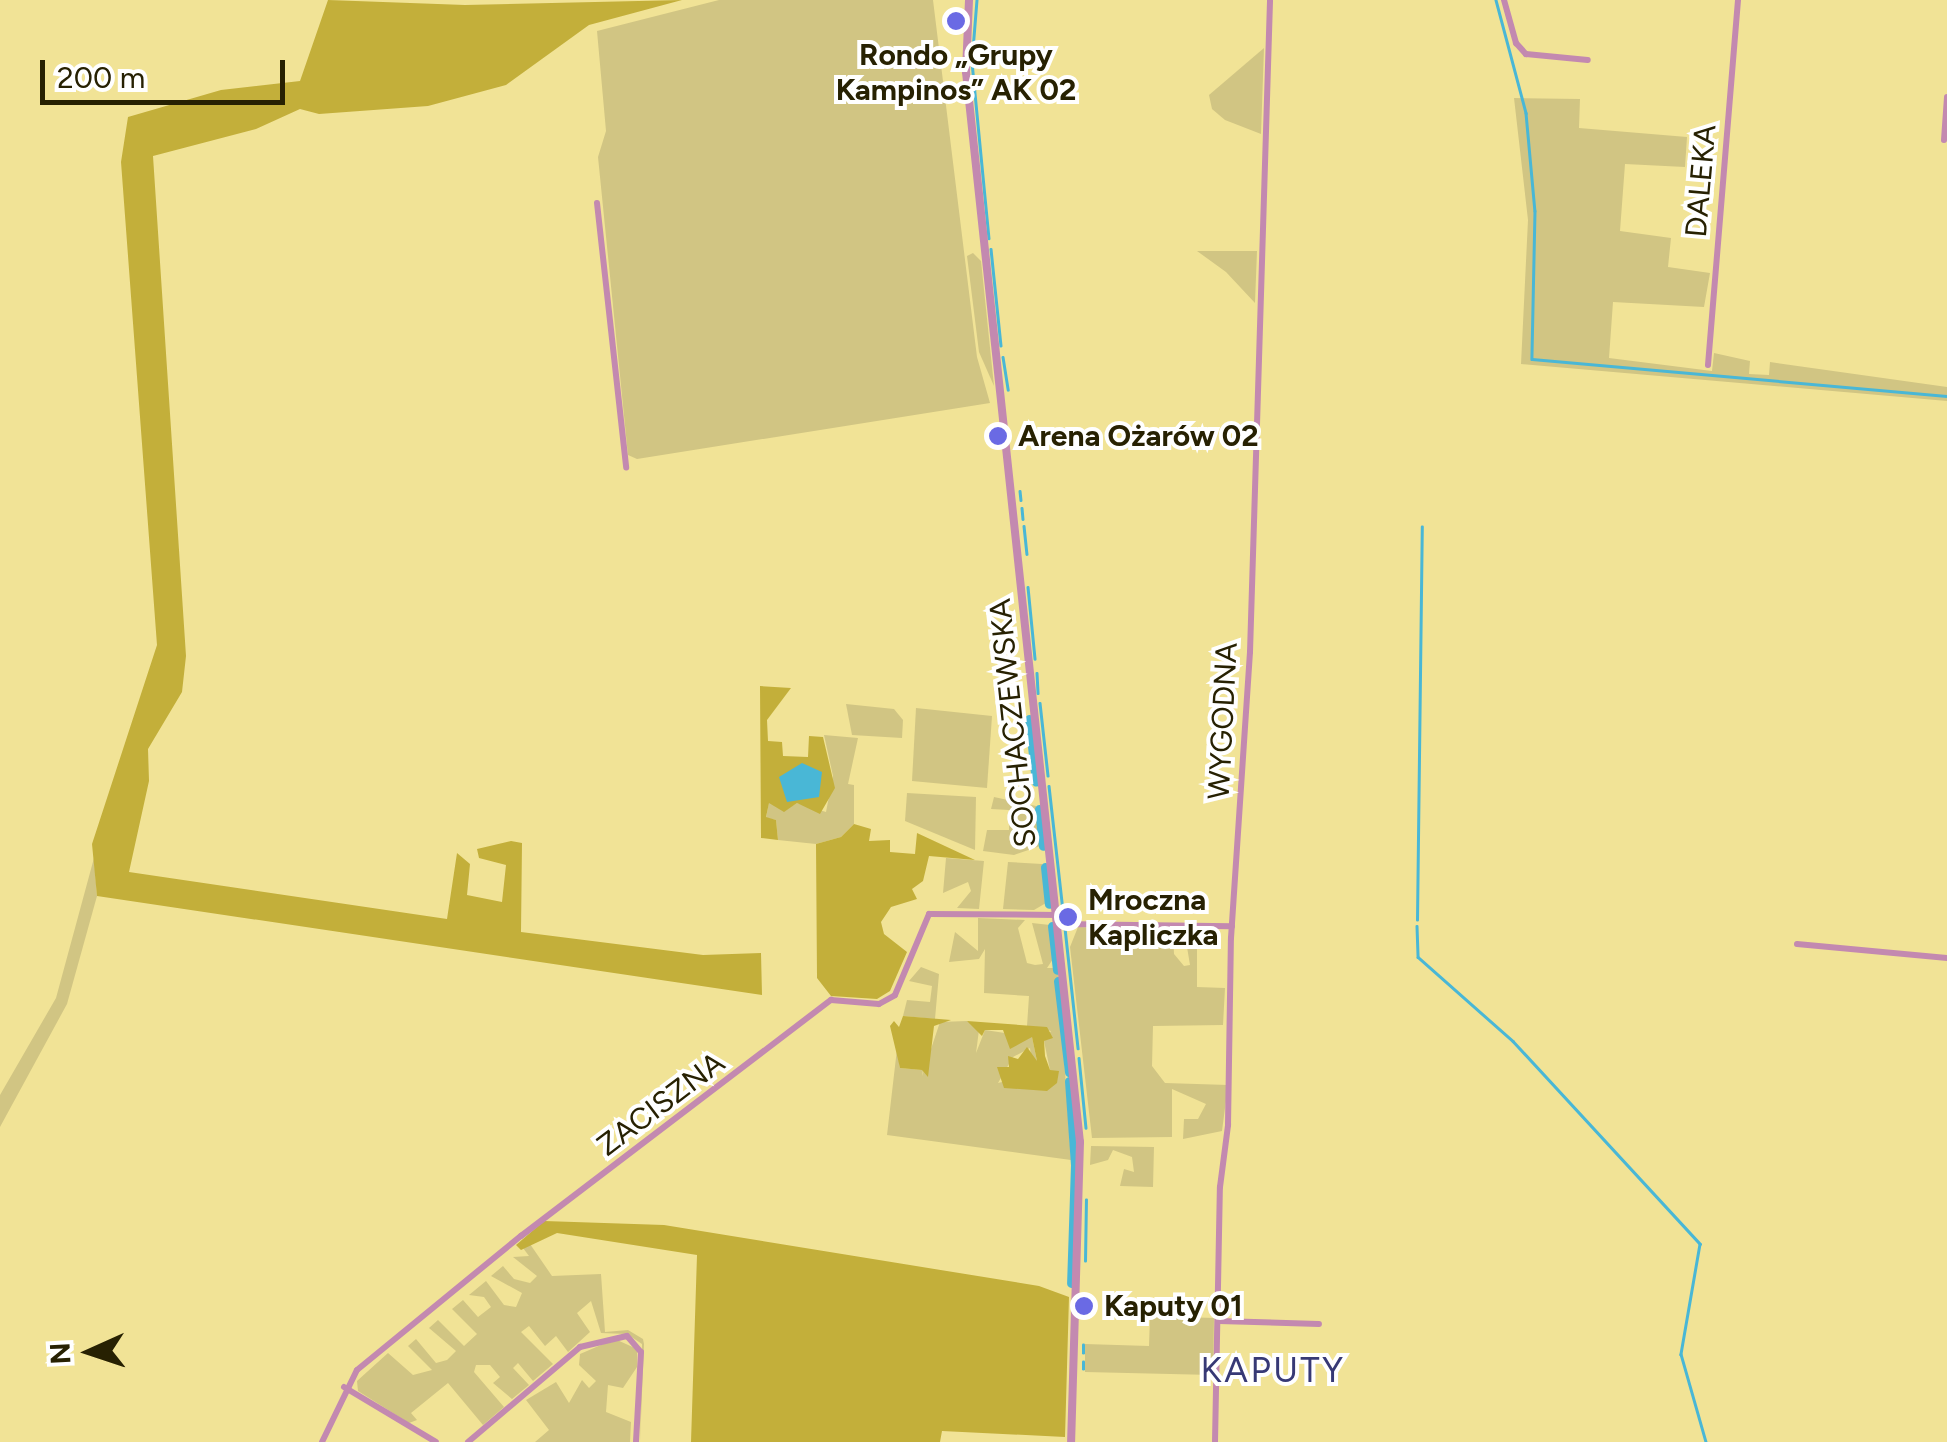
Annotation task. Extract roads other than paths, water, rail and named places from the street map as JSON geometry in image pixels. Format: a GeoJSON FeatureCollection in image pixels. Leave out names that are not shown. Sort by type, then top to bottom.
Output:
{"type":"FeatureCollection","features":[{"type":"Feature","properties":{"kind":"street","name":"SOCHACZEWSKA"},"geometry":{"type":"LineString","coordinates":[[969,0],[966,72],[1080,1142],[1072,1442]]}},
{"type":"Feature","properties":{"kind":"street","name":"WYGODNA"},"geometry":{"type":"LineString","coordinates":[[1216,1442],[1232,926],[1250,652],[1270,0]]}},
{"type":"Feature","properties":{"kind":"street"},"geometry":{"type":"LineString","coordinates":[[1504,0],[1516,43],[1526,54],[1588,60]]}},
{"type":"Feature","properties":{"kind":"street","name":"DALEKA"},"geometry":{"type":"LineString","coordinates":[[1708,365],[1738,0]]}},
{"type":"Feature","properties":{"kind":"street"},"geometry":{"type":"LineString","coordinates":[[1944,140],[1947,97]]}},
{"type":"Feature","properties":{"kind":"street"},"geometry":{"type":"LineString","coordinates":[[597,203],[626,467]]}},
{"type":"Feature","properties":{"kind":"street","name":"ZACISZNA"},"geometry":{"type":"LineString","coordinates":[[322,1442],[344,1387],[522,1236],[830,1000],[879,1004],[895,995],[929,914],[1057,920]]}},
{"type":"Feature","properties":{"kind":"street"},"geometry":{"type":"LineString","coordinates":[[1057,920],[1232,926]]}},
{"type":"Feature","properties":{"kind":"street"},"geometry":{"type":"LineString","coordinates":[[1797,944],[1947,958]]}},
{"type":"Feature","properties":{"kind":"street"},"geometry":{"type":"LineString","coordinates":[[1219,1321],[1319,1324]]}},
{"type":"Feature","properties":{"kind":"street"},"geometry":{"type":"LineString","coordinates":[[468,1442],[580,1348],[627,1336],[641,1352],[636,1442]]}},
{"type":"Feature","properties":{"kind":"street"},"geometry":{"type":"LineString","coordinates":[[344,1387],[436,1442]]}},
{"type":"Feature","properties":{"kind":"water"},"geometry":{"type":"Polygon","coordinates":[[[802,763],[822,772],[819,797],[787,802],[779,777],[802,763]]]}},
{"type":"Feature","properties":{"kind":"waterway"},"geometry":{"type":"LineString","coordinates":[[977,0],[972,62],[989,238]]}},
{"type":"Feature","properties":{"kind":"waterway"},"geometry":{"type":"LineString","coordinates":[[1496,0],[1526,113],[1535,211],[1532,359],[1947,396]]}},
{"type":"Feature","properties":{"kind":"waterway"},"geometry":{"type":"LineString","coordinates":[[991,249],[1001,345]]}},
{"type":"Feature","properties":{"kind":"waterway"},"geometry":{"type":"LineString","coordinates":[[1003,357],[1008,390]]}},
{"type":"Feature","properties":{"kind":"waterway"},"geometry":{"type":"LineString","coordinates":[[1020,491],[1021,500]]}},
{"type":"Feature","properties":{"kind":"waterway"},"geometry":{"type":"LineString","coordinates":[[1022,508],[1023,519]]}},
{"type":"Feature","properties":{"kind":"waterway"},"geometry":{"type":"LineString","coordinates":[[1024,526],[1027,554]]}},
{"type":"Feature","properties":{"kind":"waterway"},"geometry":{"type":"LineString","coordinates":[[1417,920],[1422,527]]}},
{"type":"Feature","properties":{"kind":"waterway"},"geometry":{"type":"LineString","coordinates":[[1028,587],[1035,659]]}},
{"type":"Feature","properties":{"kind":"waterway"},"geometry":{"type":"LineString","coordinates":[[1037,673],[1038,693]]}},
{"type":"Feature","properties":{"kind":"waterway"},"geometry":{"type":"LineString","coordinates":[[1040,703],[1048,776]]}},
{"type":"Feature","properties":{"kind":"waterway"},"geometry":{"type":"LineString","coordinates":[[1029,719],[1036,782]]}},
{"type":"Feature","properties":{"kind":"waterway"},"geometry":{"type":"LineString","coordinates":[[1049,786],[1064,920]]}},
{"type":"Feature","properties":{"kind":"waterway"},"geometry":{"type":"LineString","coordinates":[[1039,809],[1043,846]]}},
{"type":"Feature","properties":{"kind":"waterway"},"geometry":{"type":"LineString","coordinates":[[1045,867],[1049,904]]}},
{"type":"Feature","properties":{"kind":"waterway"},"geometry":{"type":"LineString","coordinates":[[1052,926],[1057,970]]}},
{"type":"Feature","properties":{"kind":"waterway"},"geometry":{"type":"LineString","coordinates":[[1417,926],[1418,957],[1513,1041],[1700,1244],[1681,1354],[1706,1442]]}},
{"type":"Feature","properties":{"kind":"waterway"},"geometry":{"type":"LineString","coordinates":[[1065,928],[1078,1048]]}},
{"type":"Feature","properties":{"kind":"waterway"},"geometry":{"type":"LineString","coordinates":[[1058,981],[1069,1072]]}},
{"type":"Feature","properties":{"kind":"waterway"},"geometry":{"type":"LineString","coordinates":[[1079,1058],[1086,1128]]}},
{"type":"Feature","properties":{"kind":"waterway"},"geometry":{"type":"LineString","coordinates":[[1069,1081],[1075,1165],[1071,1283]]}},
{"type":"Feature","properties":{"kind":"waterway"},"geometry":{"type":"LineString","coordinates":[[1085,1261],[1086,1200]]}},
{"type":"Feature","properties":{"kind":"waterway"},"geometry":{"type":"LineString","coordinates":[[1083,1345],[1083,1353]]}},
{"type":"Feature","properties":{"kind":"waterway"},"geometry":{"type":"LineString","coordinates":[[1083,1362],[1083,1369]]}},
{"type":"Feature","properties":{"kind":"place","name":"Rondo „Grupy Kampinos” AK 02"},"geometry":{"type":"Point","coordinates":[956,21]}},
{"type":"Feature","properties":{"kind":"place","name":"Arena Ożarów 02"},"geometry":{"type":"Point","coordinates":[998,436]}},
{"type":"Feature","properties":{"kind":"place","name":"Mroczna Kapliczka"},"geometry":{"type":"Point","coordinates":[1068,917]}},
{"type":"Feature","properties":{"kind":"place","name":"Kaputy 01"},"geometry":{"type":"Point","coordinates":[1084,1306]}},
{"type":"Feature","properties":{"kind":"district","name":"KAPUTY"},"geometry":{"type":"Point","coordinates":[1273,1370]}}]}
